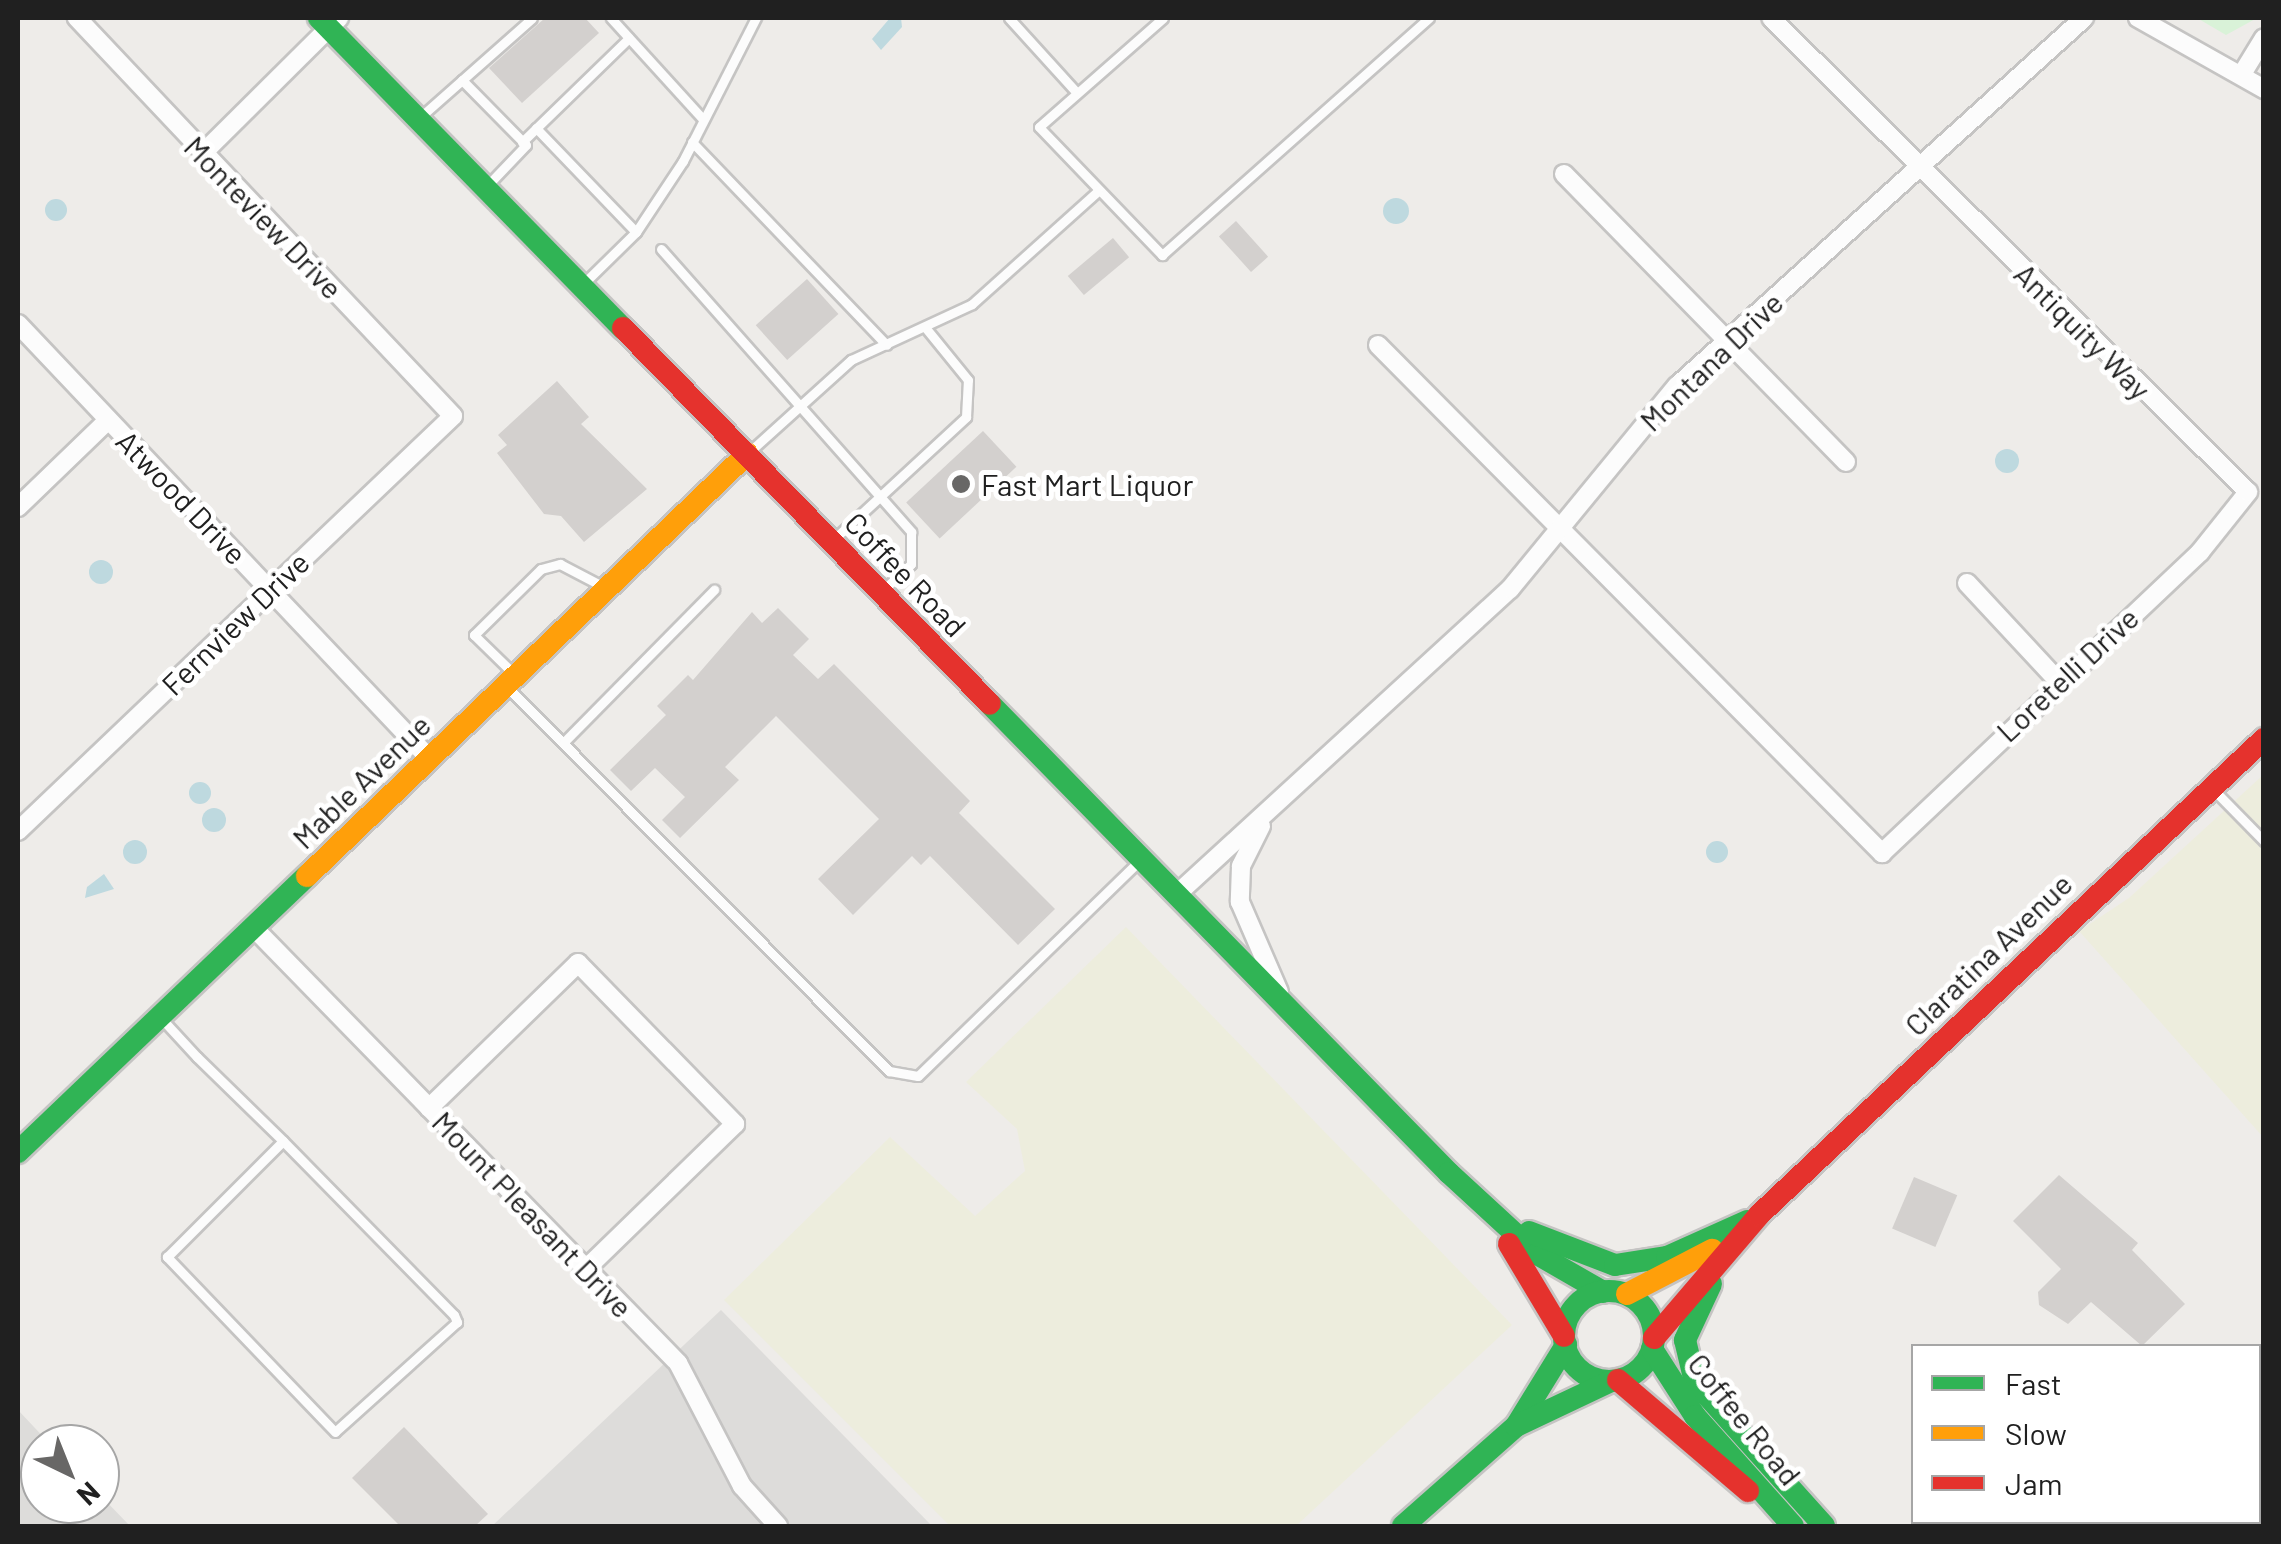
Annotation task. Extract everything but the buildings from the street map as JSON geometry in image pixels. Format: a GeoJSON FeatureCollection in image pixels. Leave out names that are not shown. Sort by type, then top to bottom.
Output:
{"type":"FeatureCollection","features":[{"type":"Feature","properties":{"kind":"main road","name":"Coffee Road"},"geometry":{"type":"LineString","coordinates":[[328,21],[483,190],[747,454],[1449,1173],[1537,1254],[1615,1293]]}},
{"type":"Feature","properties":{"kind":"main road","name":"Mable Avenue"},"geometry":{"type":"LineString","coordinates":[[18,1152],[429,758],[602,586],[747,454]]}},
{"type":"Feature","properties":{"kind":"main road","name":"Claratina Avenue"},"geometry":{"type":"LineString","coordinates":[[1653,1344],[1759,1216],[2264,739]]}},
{"type":"Feature","properties":{"kind":"main road","name":"Coffee Road"},"geometry":{"type":"LineString","coordinates":[[1449,1173],[1531,1269],[1565,1341]]}},
{"type":"Feature","properties":{"kind":"main road"},"geometry":{"type":"LineString","coordinates":[[1449,1173],[1564,1252],[1615,1265],[1668,1258],[1759,1216]]}},
{"type":"Feature","properties":{"kind":"main road","name":"Claratina Avenue"},"geometry":{"type":"LineString","coordinates":[[1615,1293],[1678,1273],[1759,1216]]}},
{"type":"Feature","properties":{"kind":"main road"},"geometry":{"type":"LineString","coordinates":[[1759,1216],[1689,1321],[1687,1362],[1712,1406],[1824,1526]]}},
{"type":"Feature","properties":{"kind":"main road"},"geometry":{"type":"LineString","coordinates":[[1403,1526],[1516,1426],[1614,1380],[1653,1344],[1649,1315],[1615,1293],[1573,1310],[1565,1341],[1516,1426]]}},
{"type":"Feature","properties":{"kind":"main road"},"geometry":{"type":"LineString","coordinates":[[1565,1341],[1584,1374],[1614,1380]]}},
{"type":"Feature","properties":{"kind":"main road","name":"Coffee Road"},"geometry":{"type":"LineString","coordinates":[[1653,1344],[1695,1416],[1790,1526]]}},
{"type":"Feature","properties":{"kind":"main road","name":"Coffee Road"},"geometry":{"type":"LineString","coordinates":[[1614,1380],[1790,1526]]}},
{"type":"Feature","properties":{"kind":"street","name":"Monteview Drive"},"geometry":{"type":"LineString","coordinates":[[77,18],[454,416]]}},
{"type":"Feature","properties":{"kind":"street","name":"Antiquity Way"},"geometry":{"type":"LineString","coordinates":[[1771,18],[2248,492]]}},
{"type":"Feature","properties":{"kind":"street","name":"Montana Drive"},"geometry":{"type":"LineString","coordinates":[[1176,895],[1560,535],[1650,415],[2084,18]]}},
{"type":"Feature","properties":{"kind":"street"},"geometry":{"type":"LineString","coordinates":[[2138,18],[2264,89]]}},
{"type":"Feature","properties":{"kind":"street"},"geometry":{"type":"LineString","coordinates":[[202,153],[328,21]]}},
{"type":"Feature","properties":{"kind":"street"},"geometry":{"type":"LineString","coordinates":[[2242,74],[2264,38]]}},
{"type":"Feature","properties":{"kind":"street"},"geometry":{"type":"LineString","coordinates":[[1564,174],[1846,462]]}},
{"type":"Feature","properties":{"kind":"street","name":"Atwood Drive"},"geometry":{"type":"LineString","coordinates":[[18,324],[429,758]]}},
{"type":"Feature","properties":{"kind":"street"},"geometry":{"type":"LineString","coordinates":[[1378,346],[1560,535]]}},
{"type":"Feature","properties":{"kind":"street","name":"Fernview Drive"},"geometry":{"type":"LineString","coordinates":[[18,831],[454,416]]}},
{"type":"Feature","properties":{"kind":"street"},"geometry":{"type":"LineString","coordinates":[[18,507],[108,420]]}},
{"type":"Feature","properties":{"kind":"street","name":"Loretelli Drive"},"geometry":{"type":"LineString","coordinates":[[1560,535],[1882,853],[2057,680],[2200,552],[2248,492]]}},
{"type":"Feature","properties":{"kind":"street"},"geometry":{"type":"LineString","coordinates":[[1967,584],[2057,680]]}},
{"type":"Feature","properties":{"kind":"street","name":"Montana Drive"},"geometry":{"type":"LineString","coordinates":[[1273,807],[1241,866],[1240,902],[1285,1006]]}},
{"type":"Feature","properties":{"kind":"street","name":"Mount Pleasant Drive"},"geometry":{"type":"LineString","coordinates":[[253,926],[693,1382],[742,1486],[778,1526]]}},
{"type":"Feature","properties":{"kind":"street"},"geometry":{"type":"LineString","coordinates":[[429,1108],[578,963],[735,1124],[586,1269]]}},
{"type":"Feature","properties":{"kind":"lane"},"geometry":{"type":"LineString","coordinates":[[417,120],[532,18]]}},
{"type":"Feature","properties":{"kind":"lane"},"geometry":{"type":"LineString","coordinates":[[611,18],[703,119]]}},
{"type":"Feature","properties":{"kind":"lane"},"geometry":{"type":"LineString","coordinates":[[579,287],[636,232],[692,142],[756,18]]}},
{"type":"Feature","properties":{"kind":"lane"},"geometry":{"type":"LineString","coordinates":[[1009,18],[1077,93]]}},
{"type":"Feature","properties":{"kind":"lane"},"geometry":{"type":"LineString","coordinates":[[1163,18],[1039,127],[1162,255],[1428,18]]}},
{"type":"Feature","properties":{"kind":"lane"},"geometry":{"type":"LineString","coordinates":[[483,190],[522,142],[629,38]]}},
{"type":"Feature","properties":{"kind":"lane"},"geometry":{"type":"LineString","coordinates":[[462,80],[522,142]]}},
{"type":"Feature","properties":{"kind":"lane"},"geometry":{"type":"LineString","coordinates":[[536,128],[636,232]]}},
{"type":"Feature","properties":{"kind":"lane"},"geometry":{"type":"LineString","coordinates":[[692,142],[887,344]]}},
{"type":"Feature","properties":{"kind":"lane"},"geometry":{"type":"LineString","coordinates":[[747,454],[802,400],[851,360],[972,304],[1098,190]]}},
{"type":"Feature","properties":{"kind":"lane"},"geometry":{"type":"LineString","coordinates":[[661,249],[802,400],[881,495],[915,550],[882,592]]}},
{"type":"Feature","properties":{"kind":"lane"},"geometry":{"type":"LineString","coordinates":[[832,541],[966,417],[972,395],[925,327]]}},
{"type":"Feature","properties":{"kind":"lane"},"geometry":{"type":"LineString","coordinates":[[602,586],[560,564],[542,570],[474,635],[564,742],[889,1071],[918,1076],[1141,859]]}},
{"type":"Feature","properties":{"kind":"lane"},"geometry":{"type":"LineString","coordinates":[[564,742],[714,590]]}},
{"type":"Feature","properties":{"kind":"lane"},"geometry":{"type":"LineString","coordinates":[[2211,787],[2264,841]]}},
{"type":"Feature","properties":{"kind":"lane"},"geometry":{"type":"LineString","coordinates":[[160,1016],[283,1141],[454,1315],[455,1328],[336,1432],[167,1256],[283,1141]]}},
{"type":"Feature","properties":{"kind":"shaded area"},"geometry":{"type":"Polygon","coordinates":[[[721,1310],[932,1526],[492,1526],[721,1310]]]}},
{"type":"Feature","properties":{"kind":"shaded area"},"geometry":{"type":"Polygon","coordinates":[[[18,1410],[31,1424],[20,1424],[20,1524],[120,1524],[120,1516],[130,1526],[18,1526],[18,1410]]]}},
{"type":"Feature","properties":{"kind":"green space"},"geometry":{"type":"Polygon","coordinates":[[[2197,18],[2257,18],[2226,35],[2197,18]]]}},
{"type":"Feature","properties":{"kind":"green space"},"geometry":{"type":"Polygon","coordinates":[[[2263,775],[2263,1137],[2079,931],[2129,898],[2263,775]]]}},
{"type":"Feature","properties":{"kind":"green space"},"geometry":{"type":"Polygon","coordinates":[[[1126,927],[1512,1325],[1296,1526],[950,1526],[724,1300],[890,1137],[975,1216],[1025,1171],[1017,1129],[966,1082],[1126,927]]]}},
{"type":"Feature","properties":{"kind":"green space"},"geometry":{"type":"Polygon","coordinates":[[[2263,1482],[2263,1526],[2215,1526],[2261,1524],[2263,1482]]]}},
{"type":"Feature","properties":{"kind":"water"},"geometry":{"type":"Polygon","coordinates":[[[890,18],[901,18],[902,27],[881,50],[872,39],[890,18]]]}},
{"type":"Feature","properties":{"kind":"water"},"geometry":{"type":"Polygon","coordinates":[[[1396,198],[1405,202],[1409,211],[1405,220],[1396,224],[1387,220],[1383,211],[1387,202],[1396,198]]]}},
{"type":"Feature","properties":{"kind":"water"},"geometry":{"type":"Polygon","coordinates":[[[56,199],[64,202],[64,218],[56,221],[48,218],[45,210],[48,202],[56,199]]]}},
{"type":"Feature","properties":{"kind":"water"},"geometry":{"type":"Polygon","coordinates":[[[2007,449],[2019,461],[2007,473],[1995,461],[2007,449]]]}},
{"type":"Feature","properties":{"kind":"water"},"geometry":{"type":"Polygon","coordinates":[[[101,560],[110,563],[110,581],[101,584],[92,581],[89,572],[92,563],[101,560]]]}},
{"type":"Feature","properties":{"kind":"water"},"geometry":{"type":"Polygon","coordinates":[[[196,782],[204,782],[211,793],[204,804],[196,804],[189,797],[189,789],[196,782]]]}},
{"type":"Feature","properties":{"kind":"water"},"geometry":{"type":"Polygon","coordinates":[[[214,808],[223,811],[223,829],[214,832],[205,829],[202,820],[205,811],[214,808]]]}},
{"type":"Feature","properties":{"kind":"water"},"geometry":{"type":"Polygon","coordinates":[[[135,840],[147,852],[135,864],[123,852],[135,840]]]}},
{"type":"Feature","properties":{"kind":"water"},"geometry":{"type":"Polygon","coordinates":[[[1713,841],[1721,841],[1728,852],[1721,863],[1713,863],[1706,856],[1706,848],[1713,841]]]}},
{"type":"Feature","properties":{"kind":"water"},"geometry":{"type":"Polygon","coordinates":[[[104,874],[114,889],[85,898],[87,887],[104,874]]]}},
{"type":"Feature","properties":{"kind":"traffic: fast"},"geometry":{"type":"LineString","coordinates":[[319,18],[623,328]]}},
{"type":"Feature","properties":{"kind":"traffic: fast"},"geometry":{"type":"LineString","coordinates":[[990,704],[1449,1173],[1537,1254],[1603,1292]]}},
{"type":"Feature","properties":{"kind":"traffic: fast"},"geometry":{"type":"LineString","coordinates":[[18,1152],[307,876]]}},
{"type":"Feature","properties":{"kind":"traffic: fast"},"geometry":{"type":"LineString","coordinates":[[1529,1232],[1615,1265],[1667,1257],[1747,1221]]}},
{"type":"Feature","properties":{"kind":"traffic: fast"},"geometry":{"type":"LineString","coordinates":[[1711,1284],[1685,1340],[1695,1382],[1824,1526]]}},
{"type":"Feature","properties":{"kind":"traffic: fast"},"geometry":{"type":"LineString","coordinates":[[1609,1291],[1641,1304],[1654,1336],[1641,1368],[1609,1381],[1577,1368],[1564,1336],[1577,1304],[1609,1291]]}},
{"type":"Feature","properties":{"kind":"traffic: fast"},"geometry":{"type":"LineString","coordinates":[[1518,1423],[1566,1345]]}},
{"type":"Feature","properties":{"kind":"traffic: fast"},"geometry":{"type":"LineString","coordinates":[[1652,1349],[1695,1416],[1793,1526]]}},
{"type":"Feature","properties":{"kind":"traffic: fast"},"geometry":{"type":"LineString","coordinates":[[1403,1526],[1516,1426],[1611,1381]]}},
{"type":"Feature","properties":{"kind":"traffic: slow"},"geometry":{"type":"LineString","coordinates":[[307,876],[747,454]]}},
{"type":"Feature","properties":{"kind":"traffic: slow"},"geometry":{"type":"LineString","coordinates":[[1627,1294],[1712,1250]]}},
{"type":"Feature","properties":{"kind":"traffic: jam"},"geometry":{"type":"LineString","coordinates":[[623,328],[990,704]]}},
{"type":"Feature","properties":{"kind":"traffic: jam"},"geometry":{"type":"LineString","coordinates":[[1654,1338],[1759,1215],[2264,739]]}},
{"type":"Feature","properties":{"kind":"traffic: jam"},"geometry":{"type":"LineString","coordinates":[[1509,1244],[1564,1336]]}},
{"type":"Feature","properties":{"kind":"traffic: jam"},"geometry":{"type":"LineString","coordinates":[[1618,1380],[1748,1491]]}},
{"type":"Feature","properties":{"kind":"place","name":"Fast Mart Liquor"},"geometry":{"type":"Point","coordinates":[961,484]}}]}
